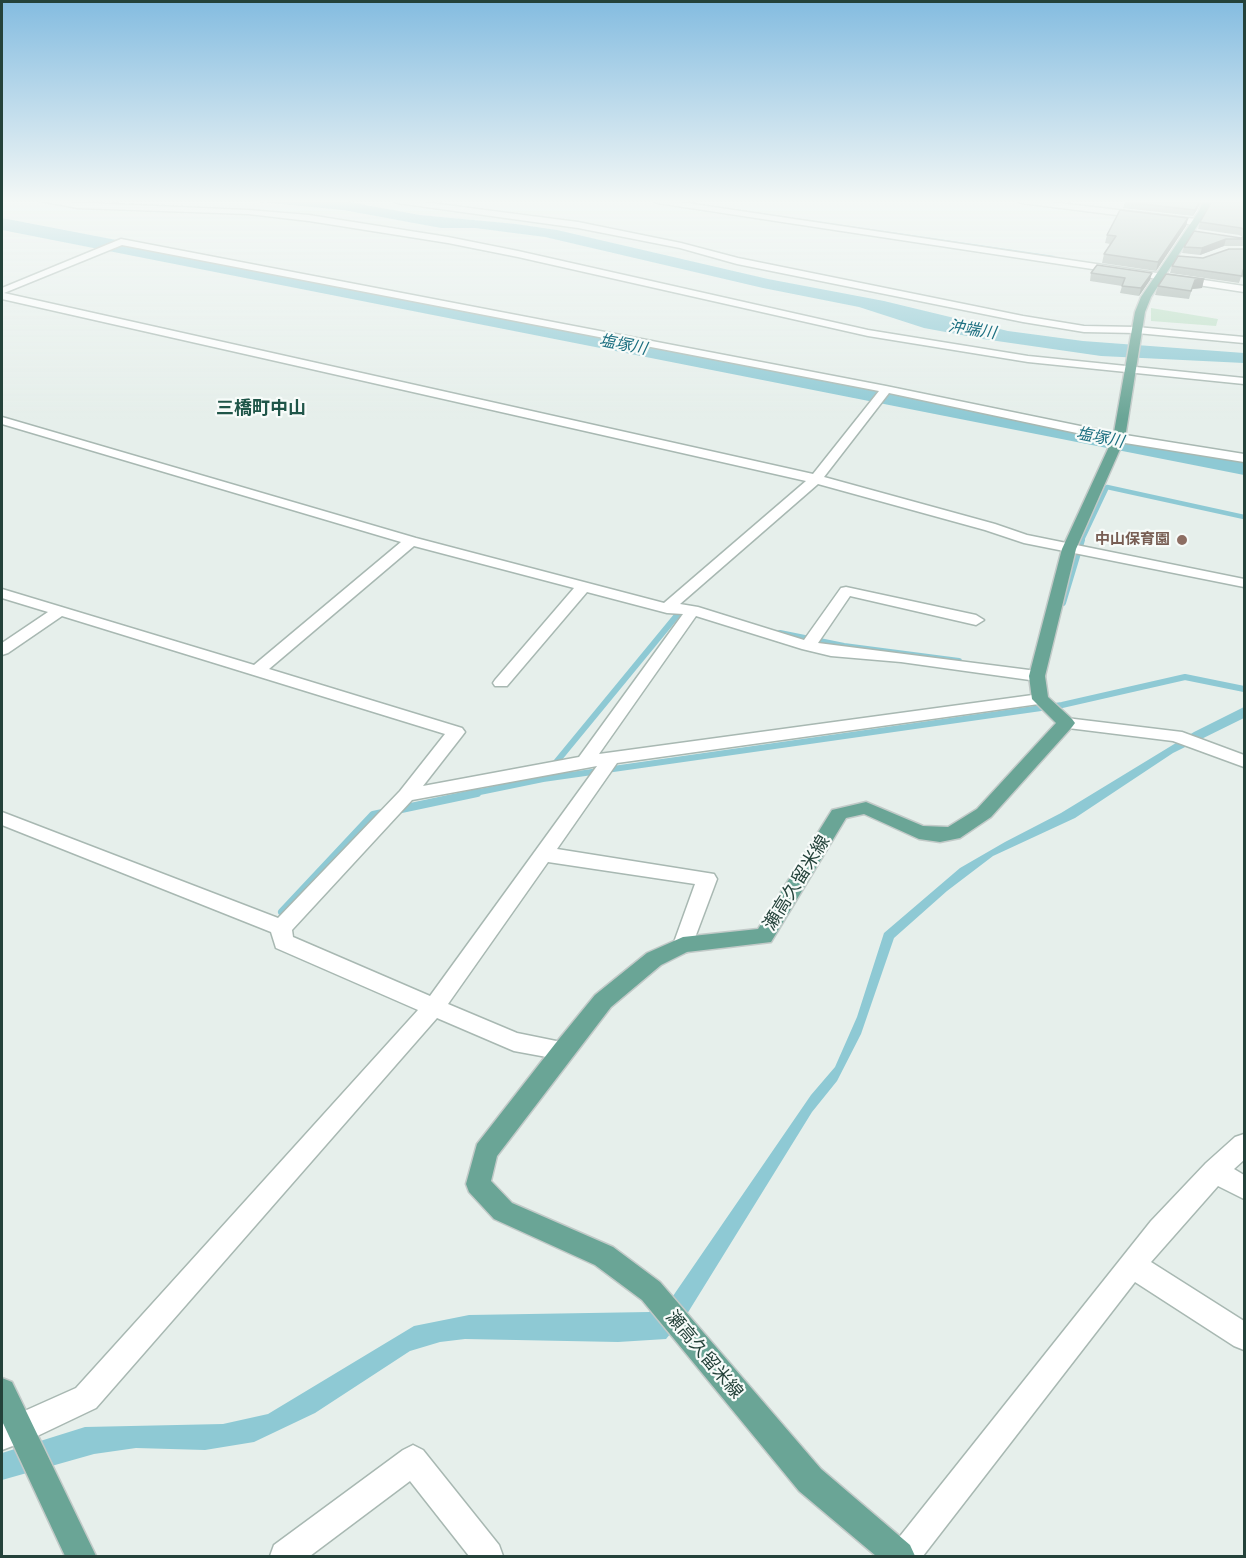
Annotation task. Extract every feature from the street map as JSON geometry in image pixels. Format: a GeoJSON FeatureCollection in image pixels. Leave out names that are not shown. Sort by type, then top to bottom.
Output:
{"type":"FeatureCollection","features":[{"type":"Feature","properties":{"kind":"main road"},"geometry":{"type":"LineString","coordinates":[[1052,710],[1037,676],[1069,549],[1119,438],[1140,312],[1146,297],[1162,275]]}},
{"type":"Feature","properties":{"kind":"main road","name":"瀬高久留米線"},"geometry":{"type":"LineString","coordinates":[[899,1557],[810,1480],[651,1291],[603,1256],[503,1211],[478,1184],[486,1152],[563,1050],[603,1001],[654,958],[683,945],[764,936],[839,814],[866,808],[920,832],[940,835],[953,833],[984,813],[1052,710]]}},
{"type":"Feature","properties":{"kind":"main road"},"geometry":{"type":"LineString","coordinates":[[2,1392],[11,1432],[81,1557]]}},
{"type":"Feature","properties":{"kind":"street"},"geometry":{"type":"LineString","coordinates":[[2,291],[44,274]]}},
{"type":"Feature","properties":{"kind":"street"},"geometry":{"type":"LineString","coordinates":[[286,274],[886,389],[1119,438],[1245,458]]}},
{"type":"Feature","properties":{"kind":"street"},"geometry":{"type":"LineString","coordinates":[[601,274],[733,305],[868,333],[1028,359],[1245,381]]}},
{"type":"Feature","properties":{"kind":"street"},"geometry":{"type":"LineString","coordinates":[[800,274],[1023,319],[1084,329],[1245,340]]}},
{"type":"Feature","properties":{"kind":"street"},"geometry":{"type":"LineString","coordinates":[[1155,274],[1245,289]]}},
{"type":"Feature","properties":{"kind":"street"},"geometry":{"type":"LineString","coordinates":[[2,296],[816,479],[990,527],[1024,539],[1245,583]]}},
{"type":"Feature","properties":{"kind":"street"},"geometry":{"type":"LineString","coordinates":[[668,608],[816,479],[886,389]]}},
{"type":"Feature","properties":{"kind":"street"},"geometry":{"type":"LineString","coordinates":[[2,420],[411,541],[668,608],[693,610],[808,646],[831,651],[901,657],[1037,676]]}},
{"type":"Feature","properties":{"kind":"street"},"geometry":{"type":"LineString","coordinates":[[257,671],[411,541]]}},
{"type":"Feature","properties":{"kind":"street"},"geometry":{"type":"LineString","coordinates":[[501,683],[584,586]]}},
{"type":"Feature","properties":{"kind":"street"},"geometry":{"type":"LineString","coordinates":[[808,646],[846,591],[976,620]]}},
{"type":"Feature","properties":{"kind":"street"},"geometry":{"type":"LineString","coordinates":[[2,593],[456,732],[406,795],[281,928]]}},
{"type":"Feature","properties":{"kind":"street"},"geometry":{"type":"LineString","coordinates":[[585,762],[693,610]]}},
{"type":"Feature","properties":{"kind":"street"},"geometry":{"type":"LineString","coordinates":[[2,650],[60,611]]}},
{"type":"Feature","properties":{"kind":"street"},"geometry":{"type":"LineString","coordinates":[[406,795],[585,762],[1052,710],[1176,736],[1245,761]]}},
{"type":"Feature","properties":{"kind":"street"},"geometry":{"type":"LineString","coordinates":[[11,1432],[86,1398],[434,1007],[611,759]]}},
{"type":"Feature","properties":{"kind":"street"},"geometry":{"type":"LineString","coordinates":[[2,818],[281,928]]}},
{"type":"Feature","properties":{"kind":"street"},"geometry":{"type":"LineString","coordinates":[[543,854],[707,879],[683,945]]}},
{"type":"Feature","properties":{"kind":"street"},"geometry":{"type":"LineString","coordinates":[[281,928],[283,942],[514,1042],[563,1050]]}},
{"type":"Feature","properties":{"kind":"street"},"geometry":{"type":"LineString","coordinates":[[904,1557],[1160,1230],[1215,1171],[1245,1145]]}},
{"type":"Feature","properties":{"kind":"street"},"geometry":{"type":"LineString","coordinates":[[1215,1171],[1245,1188]]}},
{"type":"Feature","properties":{"kind":"street"},"geometry":{"type":"LineString","coordinates":[[1132,1265],[1245,1336]]}},
{"type":"Feature","properties":{"kind":"street"},"geometry":{"type":"LineString","coordinates":[[285,1557],[413,1460],[488,1557]]}},
{"type":"Feature","properties":{"kind":"green space"},"geometry":{"type":"Polygon","coordinates":[[[1151,308],[1218,319],[1216,326],[1151,321],[1151,308]]]}},
{"type":"Feature","properties":{"kind":"water","name":"沖端川"},"geometry":{"type":"Polygon","coordinates":[[[702,274],[745,274],[884,301],[1008,331],[1083,341],[1244,353],[1244,363],[1101,356],[983,339],[924,328],[859,307],[702,274]]]}},
{"type":"Feature","properties":{"kind":"water"},"geometry":{"type":"Polygon","coordinates":[[[1244,707],[1244,718],[1173,753],[1075,818],[993,856],[947,891],[894,938],[861,1034],[837,1081],[812,1112],[687,1314],[666,1339],[618,1342],[465,1339],[440,1342],[410,1351],[315,1413],[254,1442],[205,1450],[136,1448],[94,1454],[2,1480],[2,1453],[85,1427],[223,1424],[268,1414],[414,1326],[469,1315],[649,1312],[673,1296],[811,1095],[835,1067],[857,1017],[884,933],[960,868],[1061,813],[1194,732],[1244,707]]]}},
{"type":"Feature","properties":{"kind":"building"},"geometry":{"type":"Polygon","coordinates":[[[1096,274],[1151,274],[1141,288],[1122,286],[1125,278],[1096,274]]]}},
{"type":"Feature","properties":{"kind":"building"},"geometry":{"type":"Polygon","coordinates":[[[1166,274],[1204,279],[1195,280],[1191,291],[1158,286],[1166,274]]]}},
{"type":"Feature","properties":{"kind":"waterway","name":"塩塚川"},"geometry":{"type":"LineString","coordinates":[[257,274],[1244,466]]}},
{"type":"Feature","properties":{"kind":"waterway"},"geometry":{"type":"LineString","coordinates":[[1081,542],[1107,487],[1244,517]]}},
{"type":"Feature","properties":{"kind":"waterway"},"geometry":{"type":"LineString","coordinates":[[1063,603],[1082,540]]}},
{"type":"Feature","properties":{"kind":"waterway"},"geometry":{"type":"LineString","coordinates":[[553,766],[683,608]]}},
{"type":"Feature","properties":{"kind":"waterway"},"geometry":{"type":"LineString","coordinates":[[780,633],[844,646],[959,661]]}},
{"type":"Feature","properties":{"kind":"waterway"},"geometry":{"type":"LineString","coordinates":[[470,794],[543,779],[1062,705],[1185,677],[1244,689]]}},
{"type":"Feature","properties":{"kind":"waterway"},"geometry":{"type":"LineString","coordinates":[[282,912],[373,815],[477,793]]}},
{"type":"Feature","properties":{"kind":"place","name":"中山保育園"},"geometry":{"type":"Point","coordinates":[1182,540]}},
{"type":"Feature","properties":{"kind":"district","name":"三橋町中山"},"geometry":{"type":"Point","coordinates":[261,409]}}]}
